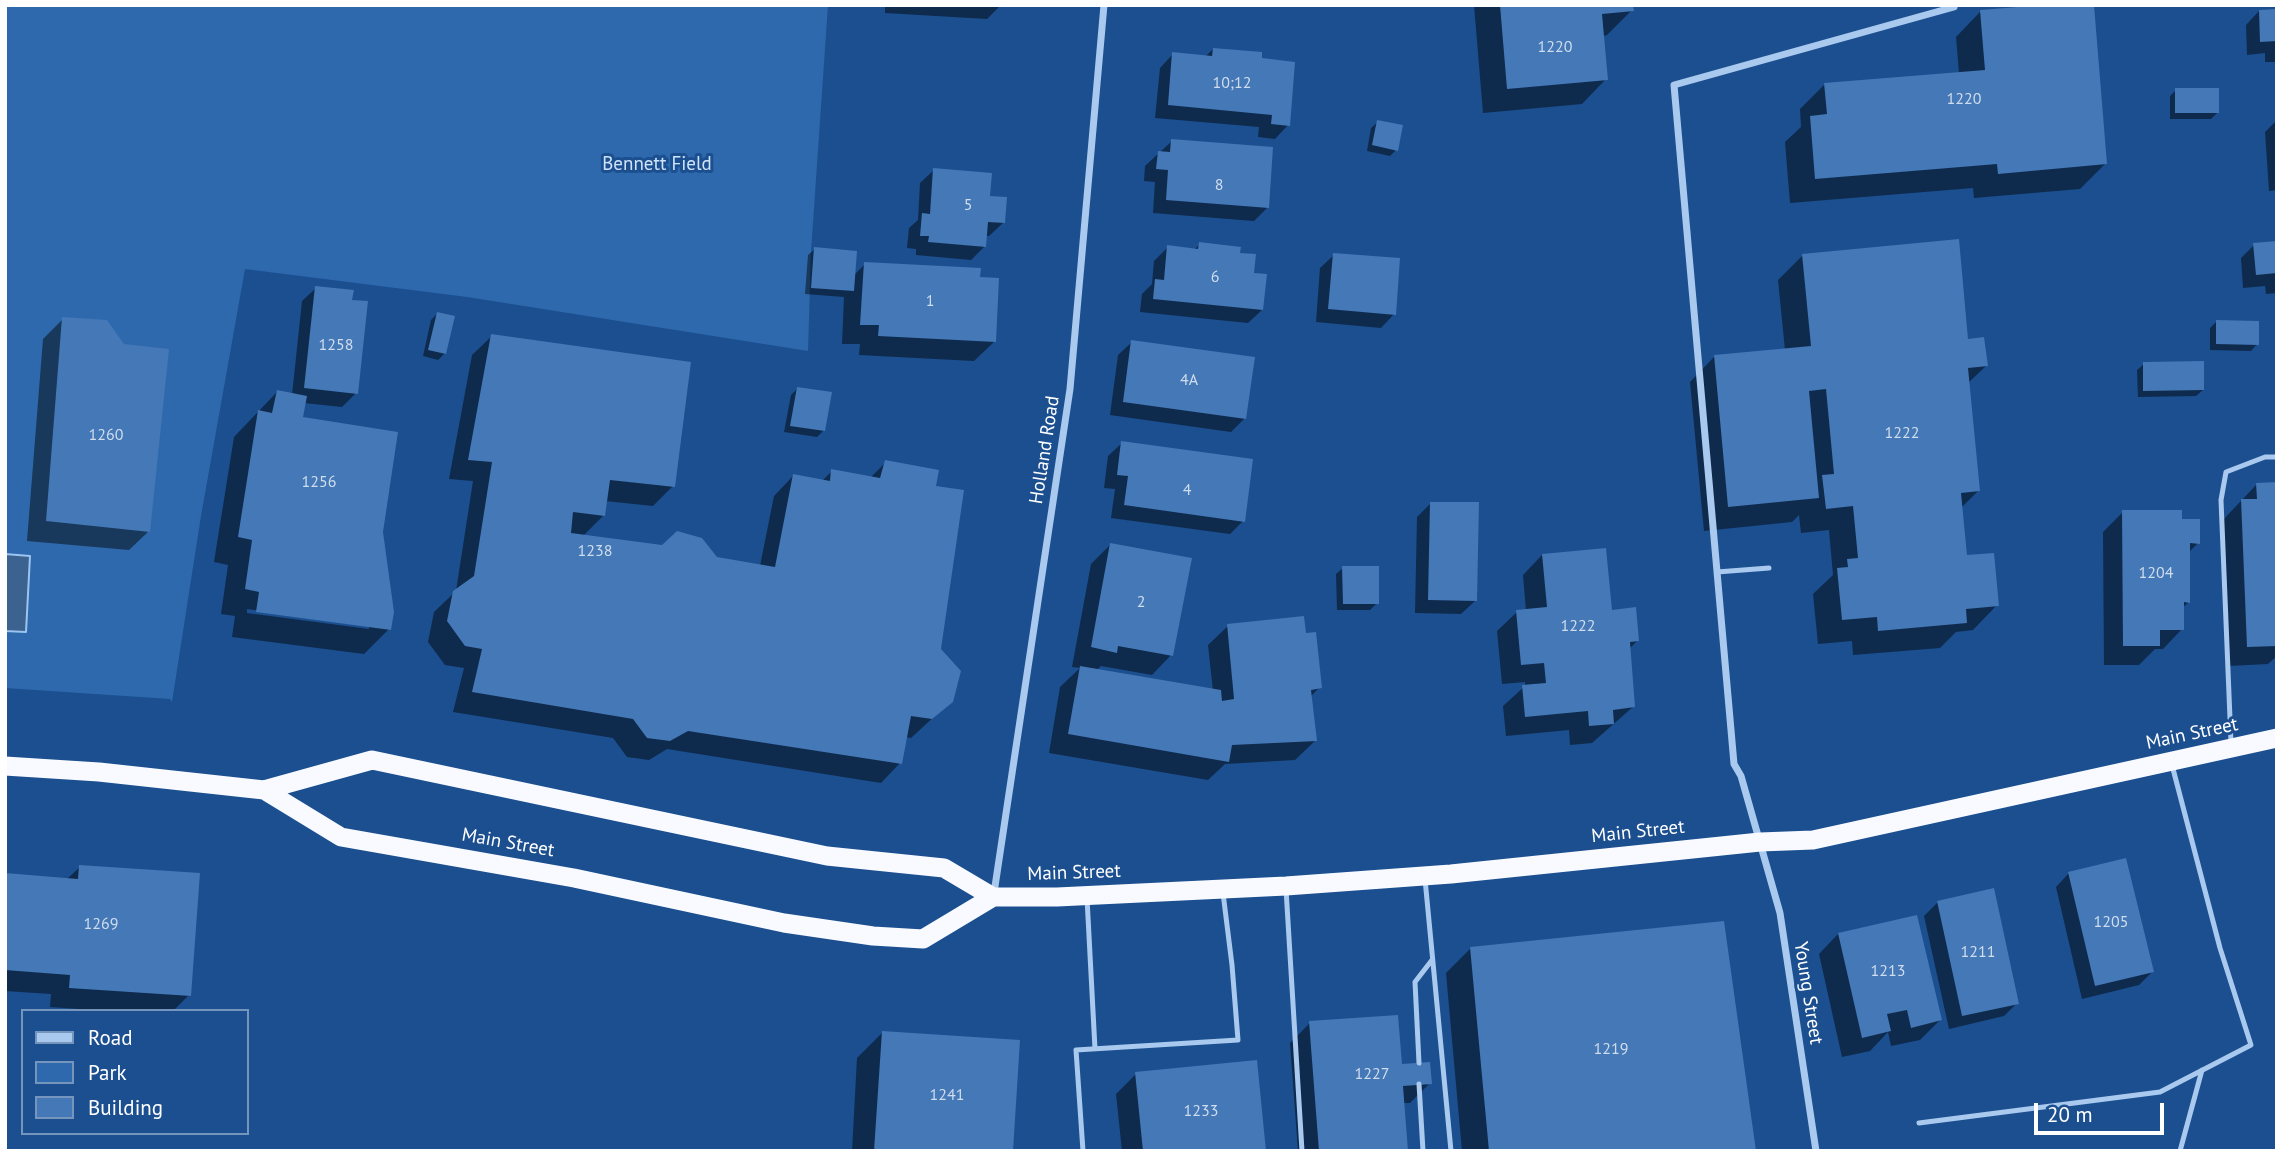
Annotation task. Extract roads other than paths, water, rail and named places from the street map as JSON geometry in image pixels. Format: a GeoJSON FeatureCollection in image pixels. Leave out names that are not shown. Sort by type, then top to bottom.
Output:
{"type":"FeatureCollection","features":[{"type":"Feature","properties":{"kind":"highway","name":"Main Street"},"geometry":{"type":"LineString","coordinates":[[264,790],[341,837],[574,878],[822,930],[923,939],[993,897],[1087,896],[1286,886],[1425,876],[1760,842],[1813,840],[2277,738]]}},
{"type":"Feature","properties":{"kind":"highway","name":"Main Street"},"geometry":{"type":"LineString","coordinates":[[5,766],[99,772],[264,790],[372,760],[827,856],[944,868],[993,897]]}},
{"type":"Feature","properties":{"kind":"street","name":"Holland Road"},"geometry":{"type":"LineString","coordinates":[[993,897],[1070,389],[1104,5]]}},
{"type":"Feature","properties":{"kind":"street","name":"Young Street"},"geometry":{"type":"LineString","coordinates":[[1816,1151],[1780,914],[1741,776],[1734,764],[1674,85],[1954,7]]}},
{"type":"Feature","properties":{"kind":"lane"},"geometry":{"type":"LineString","coordinates":[[2232,748],[2221,500],[2226,472],[2265,457],[2277,457]]}},
{"type":"Feature","properties":{"kind":"lane"},"geometry":{"type":"LineString","coordinates":[[1717,572],[1769,568]]}},
{"type":"Feature","properties":{"kind":"lane"},"geometry":{"type":"LineString","coordinates":[[1919,1123],[2160,1092],[2251,1045],[2220,948],[2171,762]]}},
{"type":"Feature","properties":{"kind":"lane"},"geometry":{"type":"LineString","coordinates":[[1425,876],[1451,1151]]}},
{"type":"Feature","properties":{"kind":"lane"},"geometry":{"type":"LineString","coordinates":[[1286,886],[1301,1151]]}},
{"type":"Feature","properties":{"kind":"lane"},"geometry":{"type":"LineString","coordinates":[[1083,1151],[1076,1050],[1238,1040],[1233,965],[1222,890]]}},
{"type":"Feature","properties":{"kind":"lane"},"geometry":{"type":"LineString","coordinates":[[1087,896],[1095,1049]]}},
{"type":"Feature","properties":{"kind":"lane"},"geometry":{"type":"LineString","coordinates":[[1419,1063],[1415,982],[1432,960]]}},
{"type":"Feature","properties":{"kind":"lane"},"geometry":{"type":"LineString","coordinates":[[2180,1151],[2202,1070]]}},
{"type":"Feature","properties":{"kind":"lane"},"geometry":{"type":"LineString","coordinates":[[1419,1084],[1423,1151]]}},
{"type":"Feature","properties":{"kind":"park label","name":"Bennett Field"},"geometry":{"type":"Point","coordinates":[657,165]}}]}
